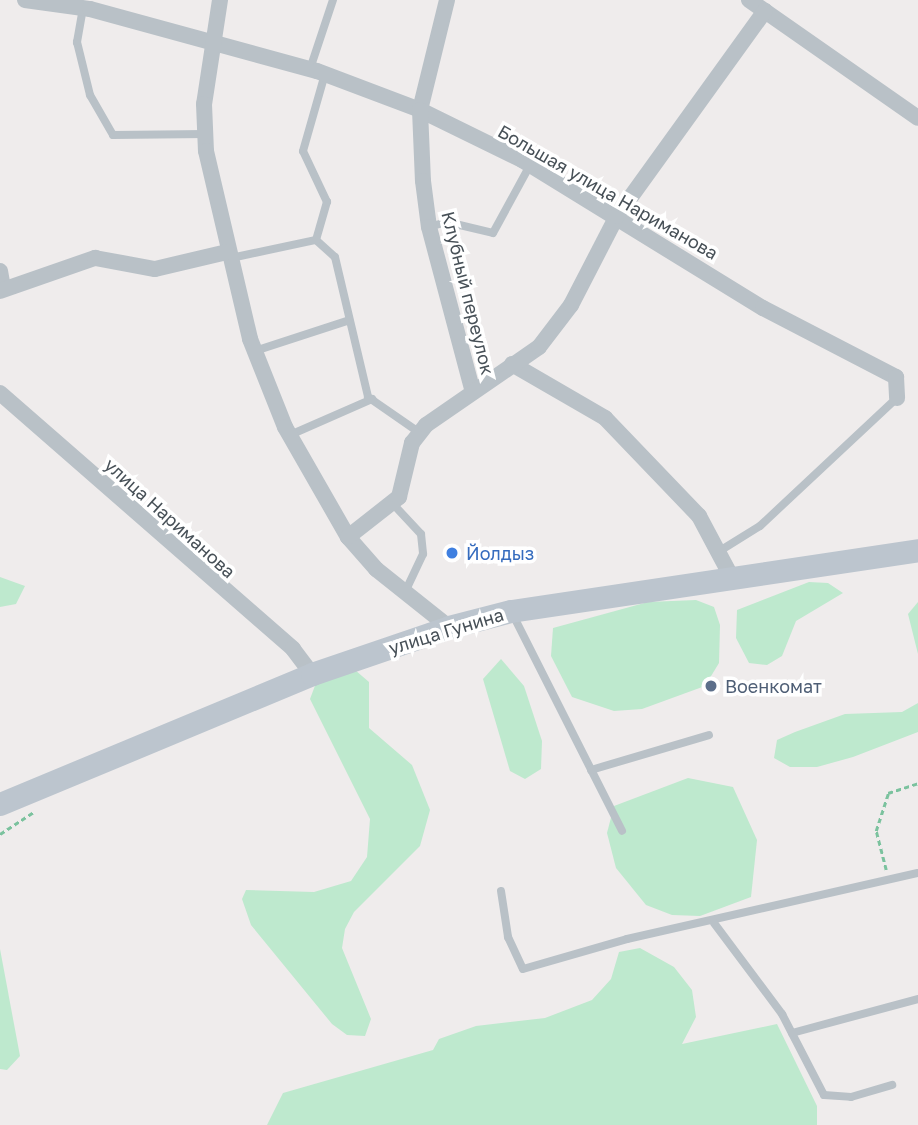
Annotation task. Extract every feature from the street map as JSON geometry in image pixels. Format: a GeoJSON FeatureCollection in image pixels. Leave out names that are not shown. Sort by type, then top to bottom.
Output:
{"type":"FeatureCollection","features":[{"type":"Feature","properties":{"kind":"main road","name":"улица Гунина"},"geometry":{"type":"LineString","coordinates":[[0,804],[312,674],[449,628],[511,611],[918,550]]}},
{"type":"Feature","properties":{"kind":"street","name":"Большая улица Нариманова"},"geometry":{"type":"LineString","coordinates":[[25,0],[83,8],[318,72],[420,110],[530,165],[763,308],[895,377],[897,398]]}},
{"type":"Feature","properties":{"kind":"street"},"geometry":{"type":"LineString","coordinates":[[219,0],[215,44],[204,104],[205,134],[228,255],[255,351],[290,435],[348,537],[405,592],[449,628]]}},
{"type":"Feature","properties":{"kind":"street","name":"Клубный переулок"},"geometry":{"type":"LineString","coordinates":[[447,0],[420,110],[429,227],[472,389]]}},
{"type":"Feature","properties":{"kind":"street"},"geometry":{"type":"LineString","coordinates":[[749,0],[918,118]]}},
{"type":"Feature","properties":{"kind":"street"},"geometry":{"type":"LineString","coordinates":[[348,537],[393,504],[420,433],[472,389],[539,347],[571,304],[617,216],[765,11]]}},
{"type":"Feature","properties":{"kind":"street"},"geometry":{"type":"LineString","coordinates":[[0,271],[2,290],[95,258],[155,269],[228,255]]}},
{"type":"Feature","properties":{"kind":"street"},"geometry":{"type":"LineString","coordinates":[[512,364],[605,418],[699,516],[732,578]]}},
{"type":"Feature","properties":{"kind":"street","name":"улица Нариманова"},"geometry":{"type":"LineString","coordinates":[[0,393],[293,649],[312,674]]}},
{"type":"Feature","properties":{"kind":"lane"},"geometry":{"type":"LineString","coordinates":[[316,240],[327,202],[303,151],[333,0]]}},
{"type":"Feature","properties":{"kind":"lane"},"geometry":{"type":"LineString","coordinates":[[83,8],[76,42],[90,95],[113,135],[205,134]]}},
{"type":"Feature","properties":{"kind":"lane"},"geometry":{"type":"LineString","coordinates":[[429,227],[447,222],[494,233],[530,165]]}},
{"type":"Feature","properties":{"kind":"lane"},"geometry":{"type":"LineString","coordinates":[[228,255],[316,240]]}},
{"type":"Feature","properties":{"kind":"lane"},"geometry":{"type":"LineString","coordinates":[[316,240],[335,257],[347,321],[372,399],[420,433]]}},
{"type":"Feature","properties":{"kind":"lane"},"geometry":{"type":"LineString","coordinates":[[255,351],[347,321]]}},
{"type":"Feature","properties":{"kind":"lane"},"geometry":{"type":"LineString","coordinates":[[718,552],[760,526],[897,398]]}},
{"type":"Feature","properties":{"kind":"lane"},"geometry":{"type":"LineString","coordinates":[[290,435],[372,399]]}},
{"type":"Feature","properties":{"kind":"lane"},"geometry":{"type":"LineString","coordinates":[[393,504],[421,534],[420,565],[405,592]]}},
{"type":"Feature","properties":{"kind":"lane"},"geometry":{"type":"LineString","coordinates":[[511,611],[622,831]]}},
{"type":"Feature","properties":{"kind":"lane"},"geometry":{"type":"LineString","coordinates":[[591,770],[709,735]]}},
{"type":"Feature","properties":{"kind":"lane"},"geometry":{"type":"LineString","coordinates":[[501,891],[508,937],[523,969],[627,939],[714,923],[918,873]]}},
{"type":"Feature","properties":{"kind":"lane"},"geometry":{"type":"LineString","coordinates":[[714,923],[792,1033],[824,1095],[851,1097],[892,1085]]}},
{"type":"Feature","properties":{"kind":"lane"},"geometry":{"type":"LineString","coordinates":[[792,1033],[918,999]]}},
{"type":"Feature","properties":{"kind":"path"},"geometry":{"type":"LineString","coordinates":[[889,880],[876,831],[888,793],[918,783]]}},
{"type":"Feature","properties":{"kind":"green space"},"geometry":{"type":"Polygon","coordinates":[[[0,577],[25,586],[16,604],[0,607],[0,577]]]}},
{"type":"Feature","properties":{"kind":"green space"},"geometry":{"type":"Polygon","coordinates":[[[809,582],[828,583],[843,593],[796,621],[782,656],[767,665],[749,663],[736,638],[737,610],[809,582]]]}},
{"type":"Feature","properties":{"kind":"green space"},"geometry":{"type":"Polygon","coordinates":[[[696,600],[714,607],[720,625],[719,663],[705,686],[642,709],[614,711],[572,697],[551,656],[553,628],[648,602],[696,600]]]}},
{"type":"Feature","properties":{"kind":"green space"},"geometry":{"type":"Polygon","coordinates":[[[918,602],[918,654],[908,614],[918,602]]]}},
{"type":"Feature","properties":{"kind":"green space"},"geometry":{"type":"Polygon","coordinates":[[[501,659],[524,686],[542,741],[541,769],[525,779],[510,771],[483,679],[501,659]]]}},
{"type":"Feature","properties":{"kind":"green space"},"geometry":{"type":"Polygon","coordinates":[[[355,670],[369,682],[369,728],[412,765],[430,810],[420,846],[354,912],[345,929],[342,948],[371,1019],[365,1036],[347,1035],[332,1024],[251,925],[242,899],[246,890],[314,892],[351,881],[367,857],[370,819],[310,699],[316,683],[355,670]]]}},
{"type":"Feature","properties":{"kind":"green space"},"geometry":{"type":"Polygon","coordinates":[[[918,703],[918,732],[853,757],[817,767],[790,767],[774,758],[777,740],[795,732],[845,714],[902,712],[918,703]]]}},
{"type":"Feature","properties":{"kind":"green space"},"geometry":{"type":"Polygon","coordinates":[[[688,778],[733,787],[757,840],[751,897],[700,916],[672,915],[646,905],[616,868],[607,833],[614,806],[688,778]]]}},
{"type":"Feature","properties":{"kind":"green space"},"geometry":{"type":"Polygon","coordinates":[[[640,948],[674,967],[692,990],[696,1017],[682,1044],[777,1024],[817,1106],[817,1125],[267,1125],[283,1093],[433,1050],[439,1039],[476,1026],[545,1018],[592,1000],[611,979],[619,952],[640,948]]]}},
{"type":"Feature","properties":{"kind":"green space"},"geometry":{"type":"Polygon","coordinates":[[[0,949],[20,1056],[7,1070],[0,1069],[0,949]]]}},
{"type":"Feature","properties":{"kind":"place","name":"Йолдыз"},"geometry":{"type":"Point","coordinates":[452,553]}},
{"type":"Feature","properties":{"kind":"place","name":"Военкомат"},"geometry":{"type":"Point","coordinates":[711,686]}}]}
